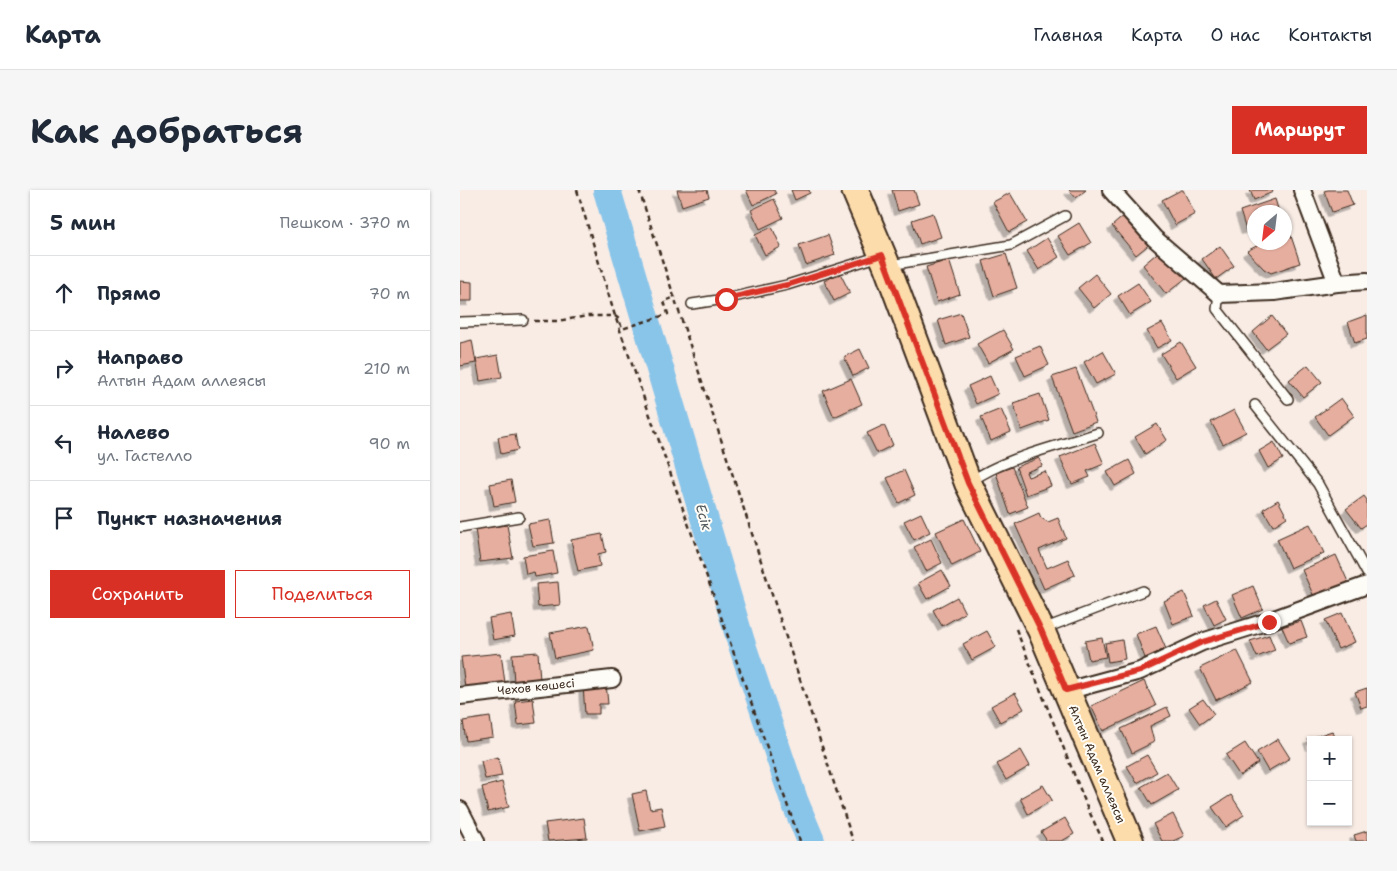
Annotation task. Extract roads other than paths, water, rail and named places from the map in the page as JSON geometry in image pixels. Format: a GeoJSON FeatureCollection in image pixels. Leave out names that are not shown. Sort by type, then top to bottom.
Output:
{"type":"FeatureCollection","features":[{"type":"Feature","properties":{"kind":"main road","name":"Алтын Адам аллеясы"},"geometry":{"type":"LineString","coordinates":[[855,190],[885,260],[968,483],[1041,630],[1130,841]]}},
{"type":"Feature","properties":{"kind":"street"},"geometry":{"type":"LineString","coordinates":[[1111,190],[1154,238],[1219,294],[1274,292],[1337,283],[1367,281]]}},
{"type":"Feature","properties":{"kind":"street"},"geometry":{"type":"LineString","coordinates":[[1302,190],[1337,283]]}},
{"type":"Feature","properties":{"kind":"street"},"geometry":{"type":"LineString","coordinates":[[1066,690],[1140,671],[1202,642],[1269,622],[1367,585]]}},
{"type":"Feature","properties":{"kind":"street","name":"Чехов көшесі"},"geometry":{"type":"LineString","coordinates":[[460,696],[612,679]]}},
{"type":"Feature","properties":{"kind":"street"},"geometry":{"type":"LineString","coordinates":[[460,810],[476,841]]}},
{"type":"Feature","properties":{"kind":"lane"},"geometry":{"type":"LineString","coordinates":[[692,304],[726,299],[885,260],[1011,244],[1065,216]]}},
{"type":"Feature","properties":{"kind":"lane"},"geometry":{"type":"LineString","coordinates":[[1219,294],[1217,309],[1288,399]]}},
{"type":"Feature","properties":{"kind":"lane"},"geometry":{"type":"LineString","coordinates":[[460,322],[523,320]]}},
{"type":"Feature","properties":{"kind":"lane"},"geometry":{"type":"LineString","coordinates":[[1255,404],[1318,484],[1367,573]]}},
{"type":"Feature","properties":{"kind":"lane"},"geometry":{"type":"LineString","coordinates":[[968,483],[982,473],[1020,458],[1098,433]]}},
{"type":"Feature","properties":{"kind":"lane"},"geometry":{"type":"LineString","coordinates":[[460,527],[519,517]]}},
{"type":"Feature","properties":{"kind":"lane"},"geometry":{"type":"LineString","coordinates":[[1041,630],[1143,591]]}},
{"type":"Feature","properties":{"kind":"waterway","name":"Есік"},"geometry":{"type":"LineString","coordinates":[[607,190],[741,642],[794,800],[811,841]]}}]}
